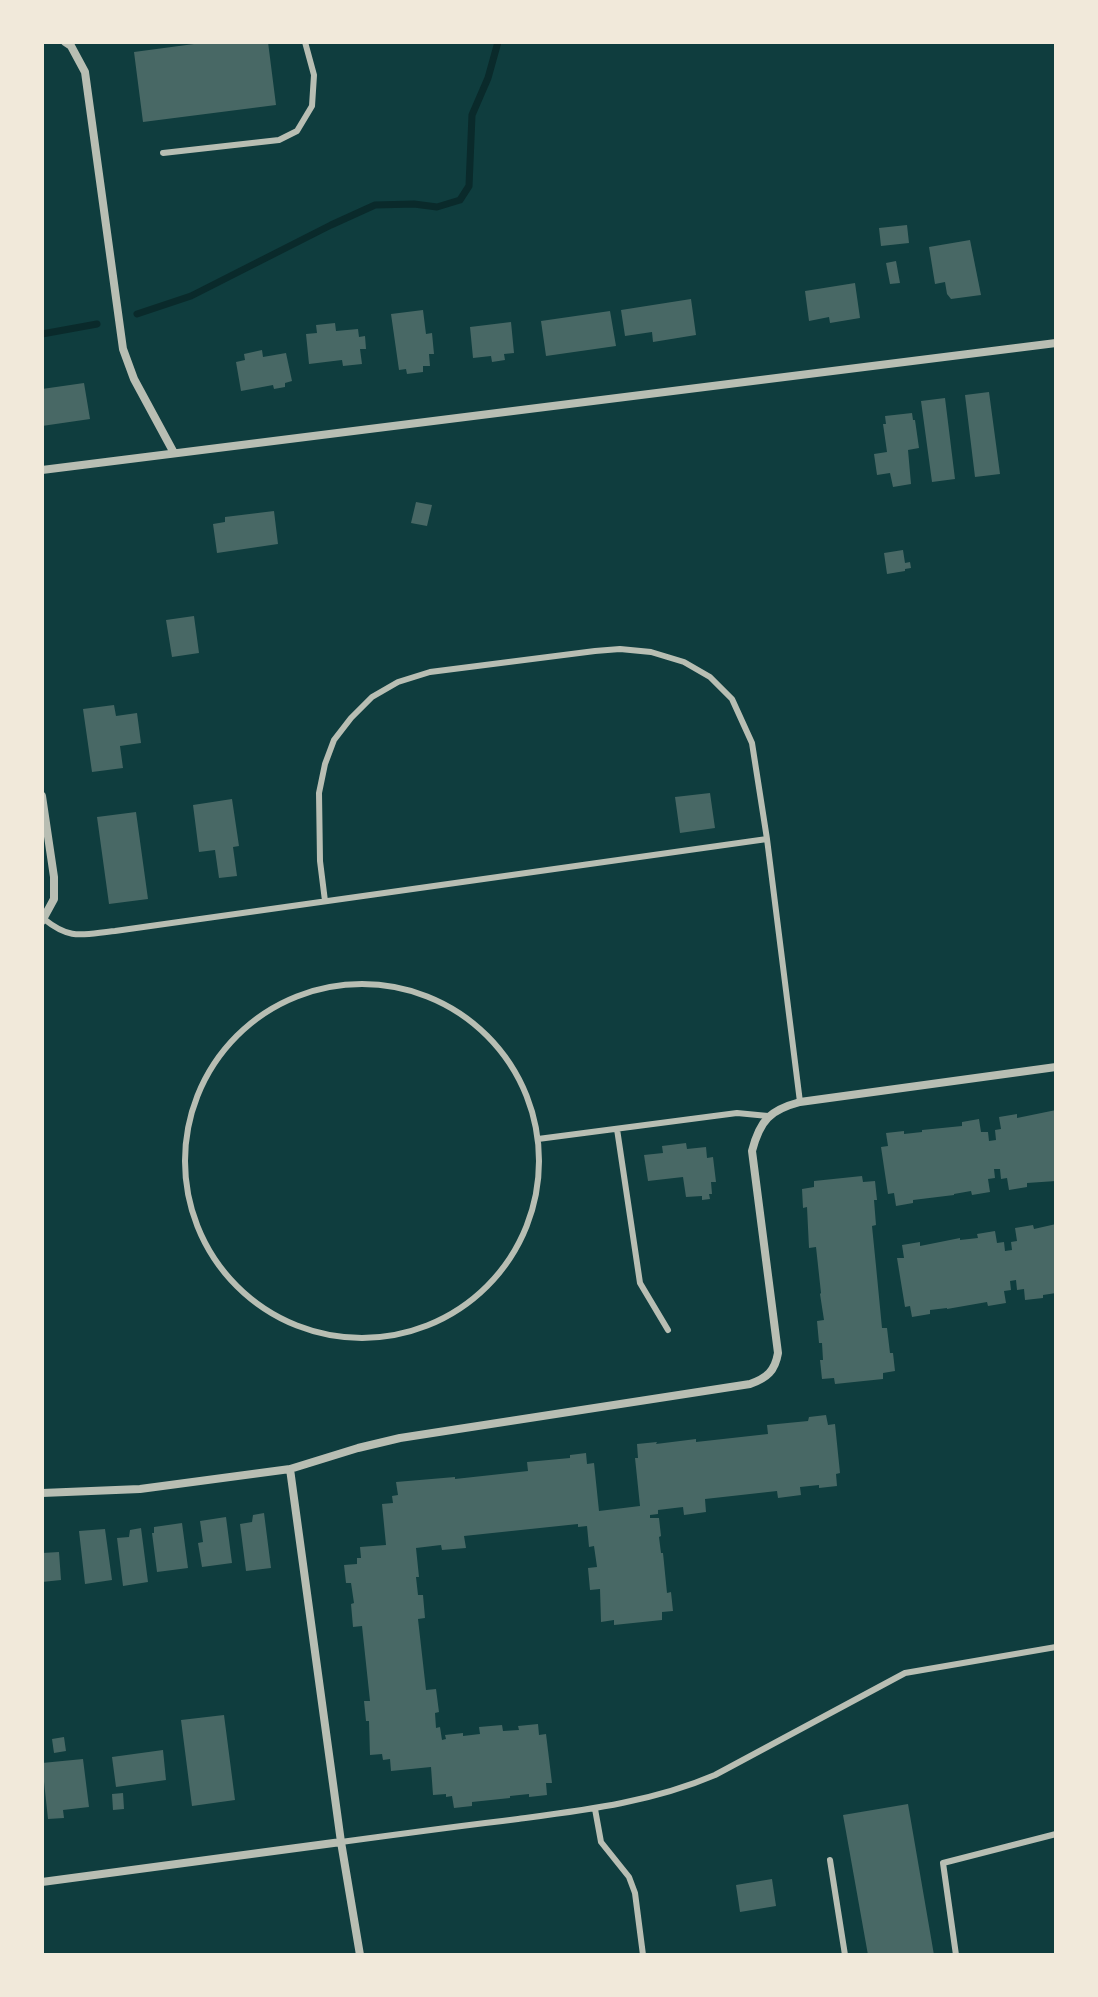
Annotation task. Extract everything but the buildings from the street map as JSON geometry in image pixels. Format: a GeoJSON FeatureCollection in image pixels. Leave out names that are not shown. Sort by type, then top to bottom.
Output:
{"type":"FeatureCollection","features":[{"type":"Feature","properties":{"kind":"street"},"geometry":{"type":"LineString","coordinates":[[71,43],[85,72],[123,349],[134,379],[174,453]]}},
{"type":"Feature","properties":{"kind":"street"},"geometry":{"type":"LineString","coordinates":[[42,470],[1056,343]]}},
{"type":"Feature","properties":{"kind":"street"},"geometry":{"type":"LineString","coordinates":[[42,796],[54,877],[54,899],[43,920]]}},
{"type":"Feature","properties":{"kind":"street"},"geometry":{"type":"LineString","coordinates":[[42,1493],[140,1489],[290,1469],[400,1438],[761,1380],[770,1375],[778,1353],[752,1151],[757,1132],[768,1116],[782,1107],[800,1102],[1056,1067]]}},
{"type":"Feature","properties":{"kind":"street"},"geometry":{"type":"LineString","coordinates":[[290,1469],[341,1842],[360,1955]]}},
{"type":"Feature","properties":{"kind":"street"},"geometry":{"type":"LineString","coordinates":[[42,1882],[341,1842]]}},
{"type":"Feature","properties":{"kind":"lane"},"geometry":{"type":"LineString","coordinates":[[163,153],[279,140],[297,131],[312,106],[314,75],[305,42]]}},
{"type":"Feature","properties":{"kind":"lane"},"geometry":{"type":"LineString","coordinates":[[325,901],[320,861],[319,793],[325,764],[334,740],[372,697],[398,682],[430,672],[595,651],[620,649],[651,652],[684,662],[710,677],[732,699],[752,743],[800,1102]]}},
{"type":"Feature","properties":{"kind":"lane"},"geometry":{"type":"LineString","coordinates":[[43,920],[59,931],[77,935],[767,839]]}},
{"type":"Feature","properties":{"kind":"lane"},"geometry":{"type":"LineString","coordinates":[[343,984],[378,984],[412,990],[444,1004],[473,1023],[498,1047],[518,1077],[531,1109],[538,1139],[539,1178],[532,1213],[519,1245],[499,1274],[475,1299],[446,1318],[414,1332],[379,1338],[344,1339],[310,1331],[278,1318],[249,1298],[224,1273],[205,1244],[192,1211],[185,1177],[186,1143],[192,1109],[206,1077],[224,1049],[248,1025],[276,1005],[308,991],[343,984]]}},
{"type":"Feature","properties":{"kind":"lane"},"geometry":{"type":"LineString","coordinates":[[538,1139],[737,1113],[768,1116]]}},
{"type":"Feature","properties":{"kind":"lane"},"geometry":{"type":"LineString","coordinates":[[617,1129],[640,1283],[668,1330]]}},
{"type":"Feature","properties":{"kind":"lane"},"geometry":{"type":"LineString","coordinates":[[341,1842],[595,1809],[684,1789],[905,1673],[1056,1647]]}},
{"type":"Feature","properties":{"kind":"lane"},"geometry":{"type":"LineString","coordinates":[[595,1809],[601,1842],[629,1877],[635,1893],[643,1955]]}},
{"type":"Feature","properties":{"kind":"lane"},"geometry":{"type":"LineString","coordinates":[[956,1955],[943,1863],[1056,1834]]}},
{"type":"Feature","properties":{"kind":"lane"},"geometry":{"type":"LineString","coordinates":[[830,1860],[845,1955]]}},
{"type":"Feature","properties":{"kind":"waterway"},"geometry":{"type":"LineString","coordinates":[[137,314],[191,296],[375,205],[437,207],[460,200],[469,186],[472,115],[488,78],[498,42]]}},
{"type":"Feature","properties":{"kind":"waterway"},"geometry":{"type":"LineString","coordinates":[[42,334],[97,324]]}}]}
